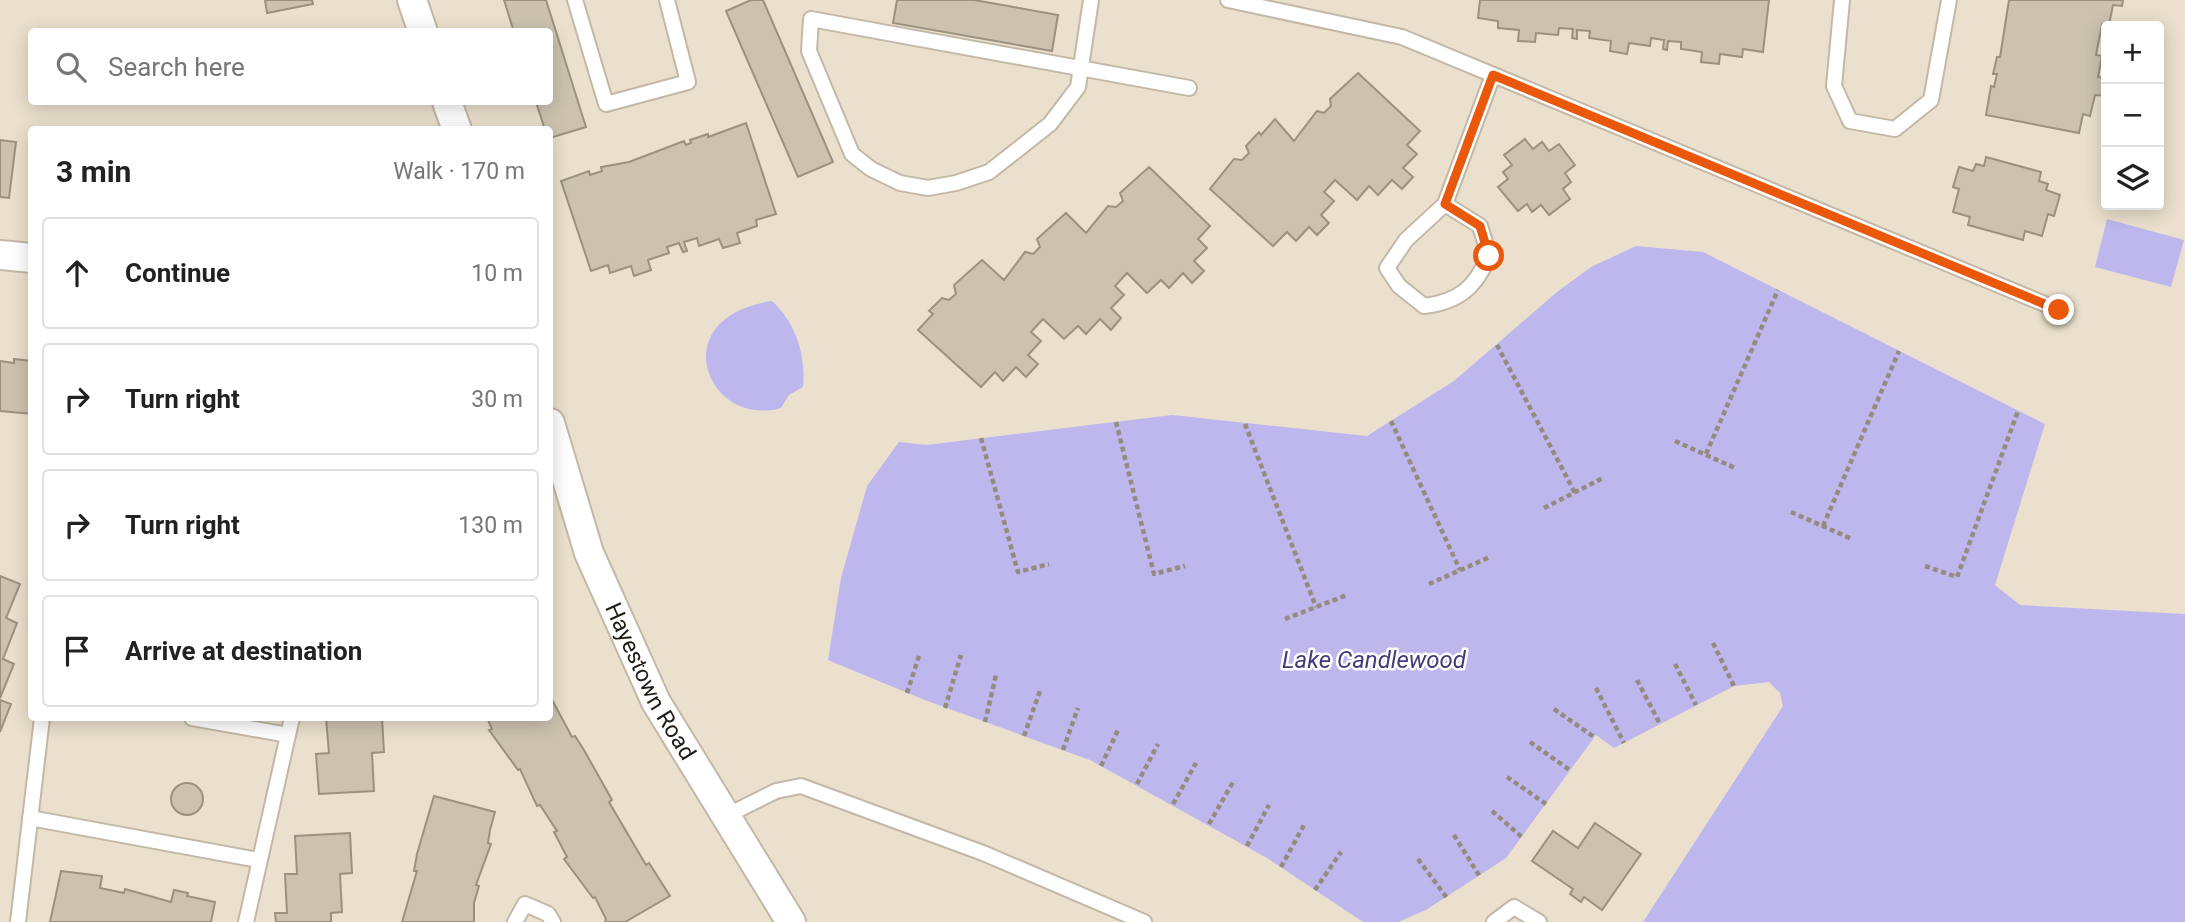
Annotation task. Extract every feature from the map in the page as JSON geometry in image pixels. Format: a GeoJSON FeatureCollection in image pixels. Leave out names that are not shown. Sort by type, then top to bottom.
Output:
{"type":"FeatureCollection","features":[{"type":"Feature","properties":{"kind":"street"},"geometry":{"type":"LineString","coordinates":[[412,0],[422,28]]}},
{"type":"Feature","properties":{"kind":"street"},"geometry":{"type":"LineString","coordinates":[[448,105],[456,126]]}},
{"type":"Feature","properties":{"kind":"street"},"geometry":{"type":"LineString","coordinates":[[0,255],[28,258]]}},
{"type":"Feature","properties":{"kind":"street","name":"Hayestown Road"},"geometry":{"type":"LineString","coordinates":[[553,433],[590,553],[656,702],[728,815],[791,922]]}},
{"type":"Feature","properties":{"kind":"lane"},"geometry":{"type":"LineString","coordinates":[[575,0],[606,104],[688,82],[667,0]]}},
{"type":"Feature","properties":{"kind":"lane"},"geometry":{"type":"LineString","coordinates":[[1091,0],[1081,68],[1078,87],[1050,124],[1040,132],[989,172],[956,183],[928,188],[900,183],[871,169],[852,154],[809,51],[811,19],[1081,68],[1189,88]]}},
{"type":"Feature","properties":{"kind":"lane"},"geometry":{"type":"LineString","coordinates":[[1228,0],[1402,37],[2059,310]]}},
{"type":"Feature","properties":{"kind":"lane"},"geometry":{"type":"LineString","coordinates":[[1842,0],[1834,86],[1850,121],[1895,130],[1931,100],[1949,0]]}},
{"type":"Feature","properties":{"kind":"lane"},"geometry":{"type":"LineString","coordinates":[[1445,204],[1480,226],[1489,256],[1479,280],[1446,303],[1424,306],[1399,286],[1387,268],[1406,240],[1445,204],[1493,75]]}},
{"type":"Feature","properties":{"kind":"lane"},"geometry":{"type":"LineString","coordinates":[[18,922],[42,721]]}},
{"type":"Feature","properties":{"kind":"lane"},"geometry":{"type":"LineString","coordinates":[[210,721],[288,734]]}},
{"type":"Feature","properties":{"kind":"lane"},"geometry":{"type":"LineString","coordinates":[[246,922],[291,721]]}},
{"type":"Feature","properties":{"kind":"lane"},"geometry":{"type":"LineString","coordinates":[[728,815],[776,791],[801,786],[983,853],[1144,922]]}},
{"type":"Feature","properties":{"kind":"lane"},"geometry":{"type":"LineString","coordinates":[[30,818],[258,860]]}},
{"type":"Feature","properties":{"kind":"lane"},"geometry":{"type":"LineString","coordinates":[[515,922],[525,904],[548,914],[553,922]]}},
{"type":"Feature","properties":{"kind":"lane"},"geometry":{"type":"LineString","coordinates":[[1494,922],[1514,907],[1539,922]]}},
{"type":"Feature","properties":{"kind":"path"},"geometry":{"type":"LineString","coordinates":[[1706,454],[1778,290]]}},
{"type":"Feature","properties":{"kind":"path"},"geometry":{"type":"LineString","coordinates":[[1497,345],[1574,493]]}},
{"type":"Feature","properties":{"kind":"path"},"geometry":{"type":"LineString","coordinates":[[1823,526],[1899,351]]}},
{"type":"Feature","properties":{"kind":"path"},"geometry":{"type":"LineString","coordinates":[[1925,565],[1957,578],[2018,411]]}},
{"type":"Feature","properties":{"kind":"path"},"geometry":{"type":"LineString","coordinates":[[1391,421],[1460,570]]}},
{"type":"Feature","properties":{"kind":"path"},"geometry":{"type":"LineString","coordinates":[[1116,422],[1154,574],[1185,566]]}},
{"type":"Feature","properties":{"kind":"path"},"geometry":{"type":"LineString","coordinates":[[1245,424],[1316,607]]}},
{"type":"Feature","properties":{"kind":"path"},"geometry":{"type":"LineString","coordinates":[[981,439],[1018,572],[1049,564]]}},
{"type":"Feature","properties":{"kind":"path"},"geometry":{"type":"LineString","coordinates":[[1675,441],[1735,468]]}},
{"type":"Feature","properties":{"kind":"path"},"geometry":{"type":"LineString","coordinates":[[1544,508],[1603,478]]}},
{"type":"Feature","properties":{"kind":"path"},"geometry":{"type":"LineString","coordinates":[[1791,512],[1852,539]]}},
{"type":"Feature","properties":{"kind":"path"},"geometry":{"type":"LineString","coordinates":[[1429,584],[1490,557]]}},
{"type":"Feature","properties":{"kind":"path"},"geometry":{"type":"LineString","coordinates":[[1285,619],[1346,595]]}},
{"type":"Feature","properties":{"kind":"path"},"geometry":{"type":"LineString","coordinates":[[1713,643],[1734,686]]}},
{"type":"Feature","properties":{"kind":"path"},"geometry":{"type":"LineString","coordinates":[[907,693],[919,656]]}},
{"type":"Feature","properties":{"kind":"path"},"geometry":{"type":"LineString","coordinates":[[945,708],[961,656]]}},
{"type":"Feature","properties":{"kind":"path"},"geometry":{"type":"LineString","coordinates":[[1675,664],[1696,705]]}},
{"type":"Feature","properties":{"kind":"path"},"geometry":{"type":"LineString","coordinates":[[985,722],[996,675]]}},
{"type":"Feature","properties":{"kind":"path"},"geometry":{"type":"LineString","coordinates":[[1637,680],[1660,724]]}},
{"type":"Feature","properties":{"kind":"path"},"geometry":{"type":"LineString","coordinates":[[1024,736],[1041,688]]}},
{"type":"Feature","properties":{"kind":"path"},"geometry":{"type":"LineString","coordinates":[[1595,688],[1624,743]]}},
{"type":"Feature","properties":{"kind":"path"},"geometry":{"type":"LineString","coordinates":[[1063,750],[1078,708]]}},
{"type":"Feature","properties":{"kind":"path"},"geometry":{"type":"LineString","coordinates":[[1554,709],[1594,737]]}},
{"type":"Feature","properties":{"kind":"path"},"geometry":{"type":"LineString","coordinates":[[1101,766],[1119,728]]}},
{"type":"Feature","properties":{"kind":"path"},"geometry":{"type":"LineString","coordinates":[[1530,743],[1570,771]]}},
{"type":"Feature","properties":{"kind":"path"},"geometry":{"type":"LineString","coordinates":[[1137,784],[1158,744]]}},
{"type":"Feature","properties":{"kind":"path"},"geometry":{"type":"LineString","coordinates":[[1173,804],[1196,763]]}},
{"type":"Feature","properties":{"kind":"path"},"geometry":{"type":"LineString","coordinates":[[1507,777],[1546,804]]}},
{"type":"Feature","properties":{"kind":"path"},"geometry":{"type":"LineString","coordinates":[[1209,824],[1233,782]]}},
{"type":"Feature","properties":{"kind":"path"},"geometry":{"type":"LineString","coordinates":[[1247,846],[1269,805]]}},
{"type":"Feature","properties":{"kind":"path"},"geometry":{"type":"LineString","coordinates":[[1492,811],[1523,838]]}},
{"type":"Feature","properties":{"kind":"path"},"geometry":{"type":"LineString","coordinates":[[1281,867],[1304,825]]}},
{"type":"Feature","properties":{"kind":"path"},"geometry":{"type":"LineString","coordinates":[[1454,835],[1480,877]]}},
{"type":"Feature","properties":{"kind":"path"},"geometry":{"type":"LineString","coordinates":[[1315,890],[1341,852]]}},
{"type":"Feature","properties":{"kind":"path"},"geometry":{"type":"LineString","coordinates":[[1418,859],[1447,898]]}},
{"type":"Feature","properties":{"kind":"water"},"geometry":{"type":"Polygon","coordinates":[[[2107,219],[2184,240],[2171,287],[2095,267],[2107,219]]]}},
{"type":"Feature","properties":{"kind":"water","name":"Lake Candlewood"},"geometry":{"type":"Polygon","coordinates":[[[1636,246],[1703,252],[2045,424],[1995,585],[2020,605],[2185,614],[2185,922],[1643,922],[1783,706],[1780,693],[1769,682],[1734,686],[1614,748],[1596,735],[1506,858],[1426,910],[1398,922],[1363,922],[1267,858],[1090,760],[922,699],[828,660],[841,578],[867,486],[899,442],[926,445],[1172,415],[1367,436],[1454,381],[1557,292],[1591,267],[1636,246]]]}},
{"type":"Feature","properties":{"kind":"water"},"geometry":{"type":"Polygon","coordinates":[[[772,301],[787,319],[798,340],[803,363],[803,387],[789,395],[781,408],[755,410],[733,402],[717,388],[708,368],[707,347],[717,327],[738,311],[772,301]]]}},
{"type":"Feature","properties":{"kind":"building"},"geometry":{"type":"Polygon","coordinates":[[[265,0],[312,0],[313,4],[267,13],[265,0]]]}},
{"type":"Feature","properties":{"kind":"building"},"geometry":{"type":"Polygon","coordinates":[[[504,0],[546,0],[586,127],[553,137],[553,126],[544,126],[537,105],[553,105],[553,28],[513,28],[504,0]]]}},
{"type":"Feature","properties":{"kind":"building"},"geometry":{"type":"Polygon","coordinates":[[[751,0],[763,0],[833,162],[798,177],[726,11],[751,0]]]}},
{"type":"Feature","properties":{"kind":"building"},"geometry":{"type":"Polygon","coordinates":[[[897,0],[974,0],[1058,15],[1052,51],[893,23],[897,0]]]}},
{"type":"Feature","properties":{"kind":"building"},"geometry":{"type":"Polygon","coordinates":[[[1480,0],[1769,0],[1763,52],[1743,49],[1742,57],[1720,54],[1719,64],[1701,62],[1702,52],[1681,49],[1681,42],[1668,41],[1667,50],[1663,49],[1664,40],[1651,38],[1650,46],[1629,43],[1627,54],[1610,51],[1611,41],[1589,38],[1590,31],[1577,30],[1577,39],[1572,38],[1573,29],[1559,28],[1558,35],[1536,33],[1535,42],[1518,41],[1519,30],[1498,28],[1498,21],[1478,18],[1480,0]]]}},
{"type":"Feature","properties":{"kind":"building"},"geometry":{"type":"Polygon","coordinates":[[[2009,0],[2123,0],[2122,6],[2113,5],[2110,21],[2101,21],[2096,55],[2101,56],[2098,77],[2101,77],[2101,96],[2095,95],[2090,116],[2083,114],[2079,133],[1986,115],[1991,86],[1994,87],[1997,74],[1993,74],[1997,57],[2000,57],[2009,0]]]}},
{"type":"Feature","properties":{"kind":"building"},"geometry":{"type":"Polygon","coordinates":[[[1358,73],[1420,131],[1407,145],[1417,154],[1403,168],[1413,177],[1402,189],[1392,180],[1378,195],[1369,186],[1357,200],[1335,180],[1324,192],[1334,201],[1321,215],[1329,223],[1317,235],[1309,227],[1296,241],[1287,232],[1273,246],[1210,189],[1234,159],[1242,160],[1249,153],[1246,146],[1259,132],[1261,135],[1275,119],[1294,141],[1317,111],[1324,113],[1331,106],[1330,99],[1358,73]]]}},
{"type":"Feature","properties":{"kind":"building"},"geometry":{"type":"Polygon","coordinates":[[[746,123],[776,214],[756,220],[757,226],[737,233],[740,243],[723,248],[719,239],[699,246],[697,238],[684,242],[687,251],[683,252],[679,243],[667,247],[669,253],[648,260],[651,270],[634,276],[631,266],[610,273],[608,265],[591,271],[561,181],[589,171],[590,175],[602,171],[601,167],[629,162],[684,141],[686,145],[691,143],[690,140],[708,134],[708,137],[746,123]]]}},
{"type":"Feature","properties":{"kind":"building"},"geometry":{"type":"Polygon","coordinates":[[[1525,139],[1533,149],[1542,142],[1549,151],[1559,144],[1575,165],[1565,173],[1571,182],[1563,189],[1570,199],[1549,215],[1541,205],[1532,212],[1527,204],[1518,211],[1498,187],[1508,179],[1503,172],[1512,165],[1504,155],[1525,139]]]}},
{"type":"Feature","properties":{"kind":"building"},"geometry":{"type":"Polygon","coordinates":[[[0,140],[16,142],[9,198],[0,197],[0,140]]]}},
{"type":"Feature","properties":{"kind":"building"},"geometry":{"type":"Polygon","coordinates":[[[1986,157],[2041,172],[2039,181],[2048,184],[2046,190],[2060,195],[2054,216],[2048,214],[2042,236],[2025,231],[2023,240],[1968,225],[1970,217],[1953,212],[1959,189],[1953,187],[1959,167],[1973,171],[1976,164],[1984,166],[1986,157]]]}},
{"type":"Feature","properties":{"kind":"building"},"geometry":{"type":"Polygon","coordinates":[[[1149,167],[1210,226],[1198,239],[1207,248],[1194,261],[1204,271],[1192,283],[1183,273],[1169,288],[1161,280],[1147,293],[1127,273],[1115,286],[1124,295],[1111,308],[1121,318],[1111,330],[1100,319],[1086,334],[1078,326],[1064,339],[1043,319],[1031,332],[1041,341],[1028,355],[1038,364],[1026,377],[1016,367],[1003,381],[995,372],[981,387],[918,330],[933,314],[929,311],[942,298],[949,300],[956,294],[954,285],[982,260],[1004,280],[1025,252],[1033,254],[1040,247],[1037,239],[1066,213],[1086,233],[1108,206],[1116,207],[1123,201],[1120,193],[1149,167]]]}},
{"type":"Feature","properties":{"kind":"building"},"geometry":{"type":"Polygon","coordinates":[[[14,359],[28,361],[28,414],[0,411],[0,361],[14,363],[14,359]]]}},
{"type":"Feature","properties":{"kind":"building"},"geometry":{"type":"Polygon","coordinates":[[[0,576],[20,584],[6,618],[17,623],[3,659],[14,664],[0,698],[0,576]]]}},
{"type":"Feature","properties":{"kind":"building"},"geometry":{"type":"Polygon","coordinates":[[[0,700],[11,704],[0,732],[0,700]]]}},
{"type":"Feature","properties":{"kind":"building"},"geometry":{"type":"Polygon","coordinates":[[[553,702],[572,737],[575,736],[584,750],[612,800],[609,802],[646,865],[649,863],[670,896],[625,922],[605,922],[595,897],[593,898],[564,859],[567,857],[554,832],[557,831],[540,805],[537,806],[520,769],[518,770],[489,730],[492,729],[488,721],[553,721],[553,702]]]}},
{"type":"Feature","properties":{"kind":"building"},"geometry":{"type":"Polygon","coordinates":[[[326,721],[382,721],[384,752],[372,753],[374,791],[319,794],[316,754],[329,753],[326,721]]]}},
{"type":"Feature","properties":{"kind":"building"},"geometry":{"type":"Polygon","coordinates":[[[187,783],[198,788],[203,799],[198,810],[187,815],[176,810],[171,799],[176,788],[187,783]]]}},
{"type":"Feature","properties":{"kind":"building"},"geometry":{"type":"Polygon","coordinates":[[[434,796],[495,812],[488,843],[491,844],[476,885],[479,886],[474,903],[474,922],[402,922],[417,871],[414,871],[417,854],[434,796]]]}},
{"type":"Feature","properties":{"kind":"building"},"geometry":{"type":"Polygon","coordinates":[[[1595,823],[1641,854],[1602,910],[1584,897],[1581,902],[1570,894],[1573,889],[1532,861],[1553,831],[1578,848],[1595,823]]]}},
{"type":"Feature","properties":{"kind":"building"},"geometry":{"type":"Polygon","coordinates":[[[350,833],[352,873],[340,874],[342,912],[331,913],[331,922],[276,922],[275,913],[287,913],[285,874],[297,874],[295,836],[350,833]]]}},
{"type":"Feature","properties":{"kind":"building"},"geometry":{"type":"Polygon","coordinates":[[[61,871],[102,876],[100,888],[124,893],[125,889],[171,902],[174,890],[188,893],[187,896],[215,902],[211,922],[50,922],[61,871]]]}},
{"type":"Feature","properties":{"kind":"route"},"geometry":{"type":"LineString","coordinates":[[1489,256],[1480,226],[1445,204],[1493,75],[2059,310]]}}]}
